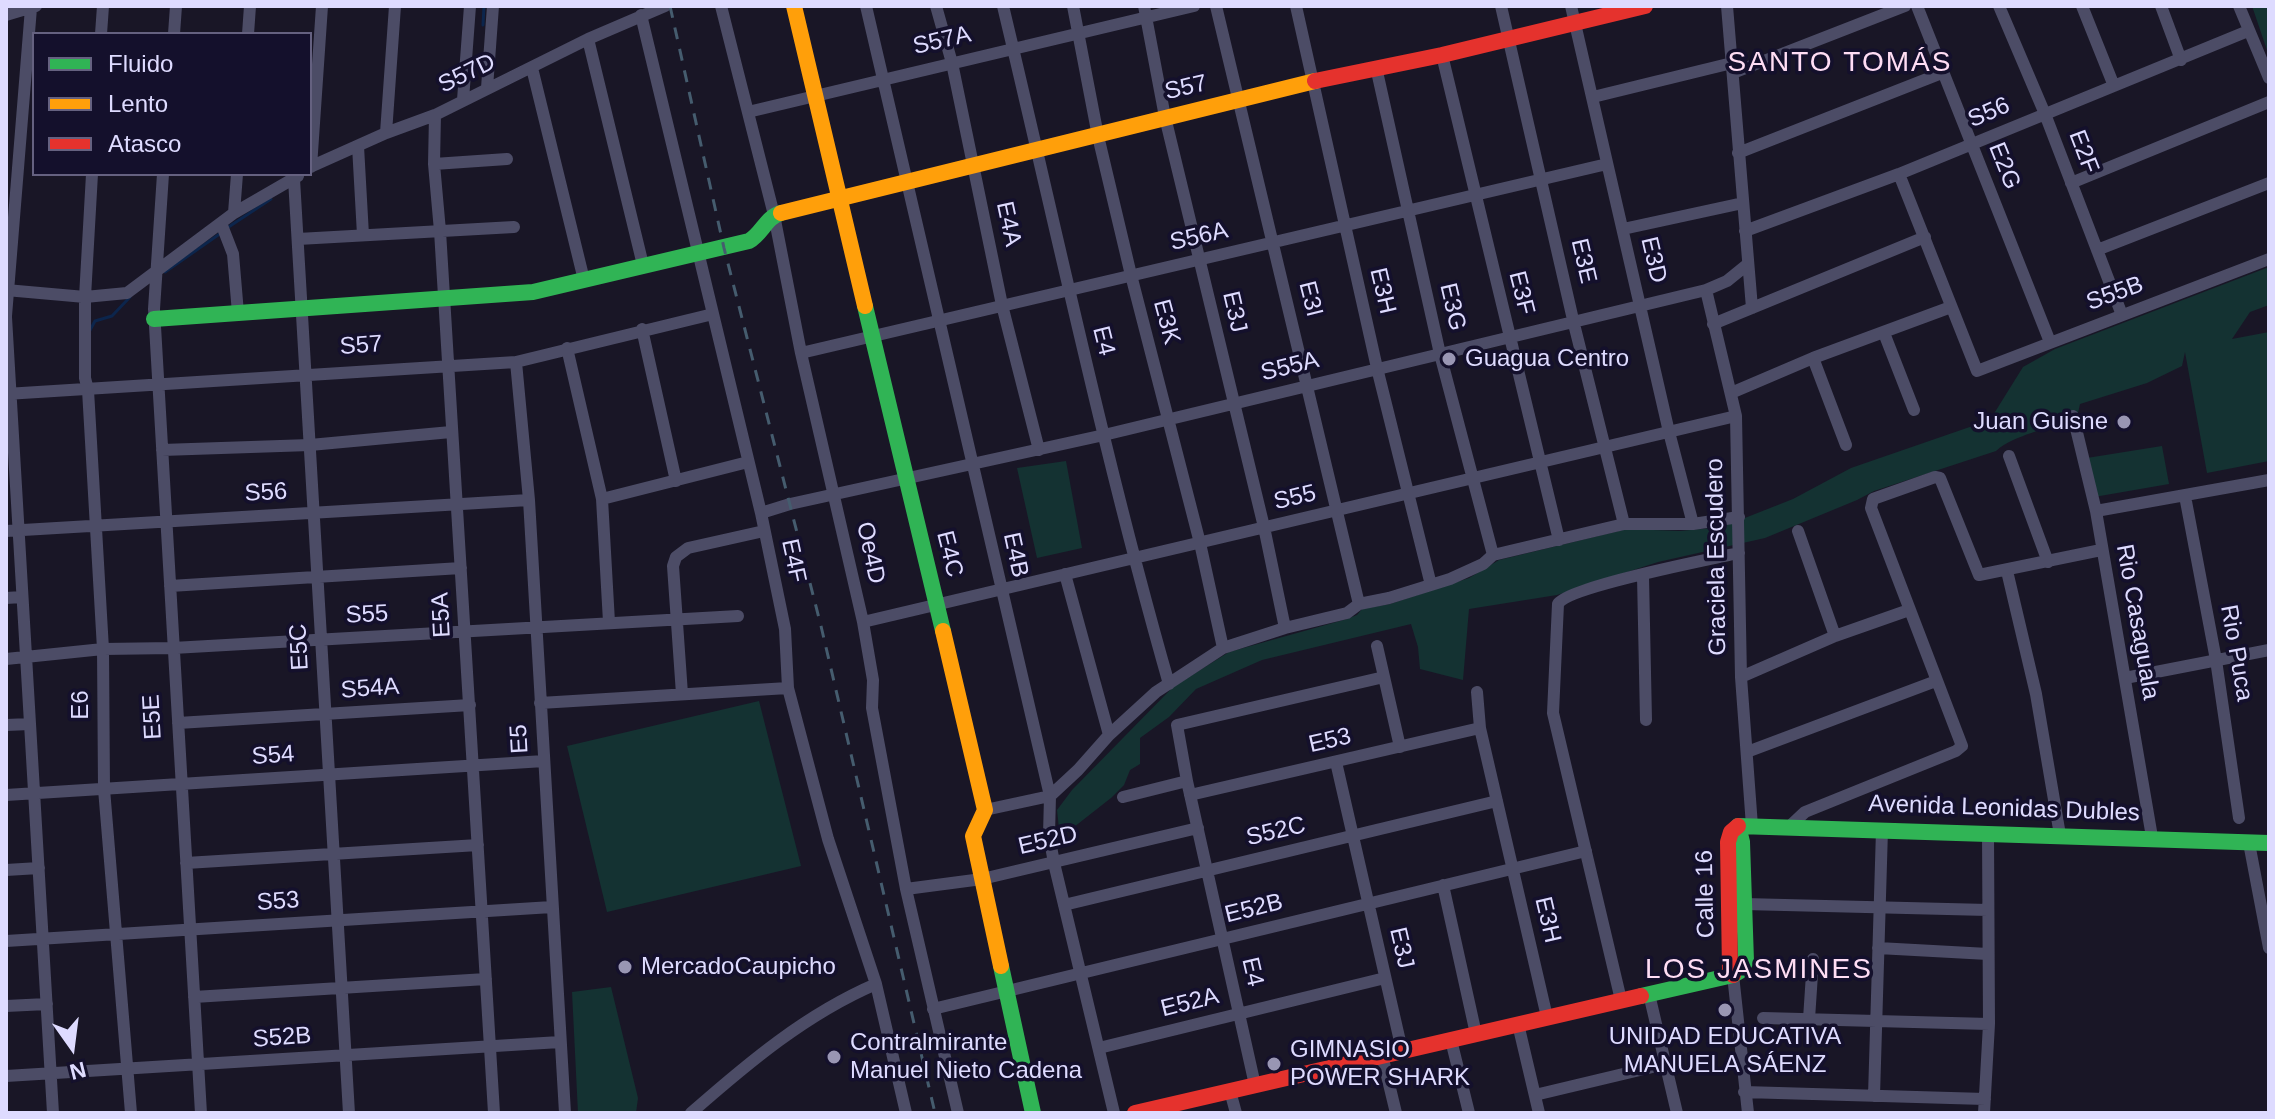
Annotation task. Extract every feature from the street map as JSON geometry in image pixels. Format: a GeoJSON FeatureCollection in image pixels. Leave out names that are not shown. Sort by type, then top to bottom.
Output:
{"type":"FeatureCollection","features":[{"type":"Feature","properties":{"kind":"street"},"geometry":{"type":"LineString","coordinates":[[101,32],[103,6]]}},
{"type":"Feature","properties":{"kind":"street"},"geometry":{"type":"LineString","coordinates":[[174,32],[176,6]]}},
{"type":"Feature","properties":{"kind":"street"},"geometry":{"type":"LineString","coordinates":[[248,32],[250,6]]}},
{"type":"Feature","properties":{"kind":"street"},"geometry":{"type":"LineString","coordinates":[[312,140],[322,6]]}},
{"type":"Feature","properties":{"kind":"street"},"geometry":{"type":"LineString","coordinates":[[386,133],[395,6]]}},
{"type":"Feature","properties":{"kind":"street"},"geometry":{"type":"LineString","coordinates":[[463,100],[470,6]]}},
{"type":"Feature","properties":{"kind":"street"},"geometry":{"type":"LineString","coordinates":[[487,88],[493,6]]}},
{"type":"Feature","properties":{"kind":"street","name":"S57D"},"geometry":{"type":"LineString","coordinates":[[312,166],[435,115],[643,12],[665,6]]}},
{"type":"Feature","properties":{"kind":"street","name":"Oe4D"},"geometry":{"type":"LineString","coordinates":[[721,6],[774,215],[801,353],[863,622],[873,680],[872,708],[906,889],[958,1113]]}},
{"type":"Feature","properties":{"kind":"street","name":"E4C"},"geometry":{"type":"LineString","coordinates":[[794,6],[985,810],[973,836],[1033,1113]]}},
{"type":"Feature","properties":{"kind":"street","name":"E4B"},"geometry":{"type":"LineString","coordinates":[[866,6],[1050,796],[1049,835],[1054,863],[1114,1113]]}},
{"type":"Feature","properties":{"kind":"street","name":"E4A"},"geometry":{"type":"LineString","coordinates":[[936,6],[952,63],[1002,305],[1039,450]]}},
{"type":"Feature","properties":{"kind":"street","name":"E4"},"geometry":{"type":"LineString","coordinates":[[1003,6],[1067,290],[1133,558],[1169,684]]}},
{"type":"Feature","properties":{"kind":"street","name":"E3K"},"geometry":{"type":"LineString","coordinates":[[1073,6],[1098,136],[1200,543],[1223,648]]}},
{"type":"Feature","properties":{"kind":"street","name":"S57A"},"geometry":{"type":"LineString","coordinates":[[748,112],[1080,33],[1145,12],[1194,6]]}},
{"type":"Feature","properties":{"kind":"street","name":"E3I"},"geometry":{"type":"LineString","coordinates":[[1216,6],[1359,604]]}},
{"type":"Feature","properties":{"kind":"street","name":"E3H"},"geometry":{"type":"LineString","coordinates":[[1296,6],[1377,368],[1431,585]]}},
{"type":"Feature","properties":{"kind":"street","name":"E3E"},"geometry":{"type":"LineString","coordinates":[[1501,6],[1574,324],[1624,524]]}},
{"type":"Feature","properties":{"kind":"street","name":"E3D"},"geometry":{"type":"LineString","coordinates":[[1571,6],[1693,524]]}},
{"type":"Feature","properties":{"kind":"street","name":"S57"},"geometry":{"type":"LineString","coordinates":[[774,215],[838,197],[1036,152],[1165,117],[1376,67],[1509,40],[1641,6]]}},
{"type":"Feature","properties":{"kind":"street"},"geometry":{"type":"LineString","coordinates":[[1727,6],[1752,308]]}},
{"type":"Feature","properties":{"kind":"street"},"geometry":{"type":"LineString","coordinates":[[1593,97],[1732,68],[1905,6]]}},
{"type":"Feature","properties":{"kind":"street","name":"E2G"},"geometry":{"type":"LineString","coordinates":[[1917,6],[2050,342]]}},
{"type":"Feature","properties":{"kind":"street","name":"E2F"},"geometry":{"type":"LineString","coordinates":[[1999,6],[2045,114],[2122,315]]}},
{"type":"Feature","properties":{"kind":"street"},"geometry":{"type":"LineString","coordinates":[[2082,6],[2114,86]]}},
{"type":"Feature","properties":{"kind":"street"},"geometry":{"type":"LineString","coordinates":[[2161,6],[2181,60]]}},
{"type":"Feature","properties":{"kind":"street"},"geometry":{"type":"LineString","coordinates":[[2239,6],[2269,78]]}},
{"type":"Feature","properties":{"kind":"street"},"geometry":{"type":"LineString","coordinates":[[22,9],[6,316],[8,394],[12,530],[22,597],[53,1113]]}},
{"type":"Feature","properties":{"kind":"street","name":"E4F"},"geometry":{"type":"LineString","coordinates":[[643,12],[761,513],[785,629],[788,688],[828,839],[876,984],[906,1113]]}},
{"type":"Feature","properties":{"kind":"street","name":"E3J"},"geometry":{"type":"LineString","coordinates":[[1145,12],[1165,117],[1264,527],[1285,628]]}},
{"type":"Feature","properties":{"kind":"street","name":"S56"},"geometry":{"type":"LineString","coordinates":[[1745,231],[1899,174],[2248,31]]}},
{"type":"Feature","properties":{"kind":"street"},"geometry":{"type":"LineString","coordinates":[[588,39],[643,265]]}},
{"type":"Feature","properties":{"kind":"street","name":"E3F"},"geometry":{"type":"LineString","coordinates":[[1442,55],[1559,540]]}},
{"type":"Feature","properties":{"kind":"street","name":"E3G"},"geometry":{"type":"LineString","coordinates":[[1376,67],[1440,354],[1493,555]]}},
{"type":"Feature","properties":{"kind":"street"},"geometry":{"type":"LineString","coordinates":[[532,68],[584,280]]}},
{"type":"Feature","properties":{"kind":"street"},"geometry":{"type":"LineString","coordinates":[[1738,153],[1942,73]]}},
{"type":"Feature","properties":{"kind":"street"},"geometry":{"type":"LineString","coordinates":[[2071,183],[2269,102]]}},
{"type":"Feature","properties":{"kind":"street","name":"E5A"},"geometry":{"type":"LineString","coordinates":[[435,115],[434,164],[458,503],[494,1113]]}},
{"type":"Feature","properties":{"kind":"street"},"geometry":{"type":"LineString","coordinates":[[358,146],[363,235]]}},
{"type":"Feature","properties":{"kind":"street"},"geometry":{"type":"LineString","coordinates":[[434,164],[507,159]]}},
{"type":"Feature","properties":{"kind":"street","name":"S56A"},"geometry":{"type":"LineString","coordinates":[[801,353],[1607,164]]}},
{"type":"Feature","properties":{"kind":"street"},"geometry":{"type":"LineString","coordinates":[[1731,393],[1813,358],[1951,307],[1899,174]]}},
{"type":"Feature","properties":{"kind":"street"},"geometry":{"type":"LineString","coordinates":[[85,297],[92,176]]}},
{"type":"Feature","properties":{"kind":"street","name":"E5E"},"geometry":{"type":"LineString","coordinates":[[163,176],[154,314],[201,1113]]}},
{"type":"Feature","properties":{"kind":"street"},"geometry":{"type":"LineString","coordinates":[[234,213],[237,176]]}},
{"type":"Feature","properties":{"kind":"street"},"geometry":{"type":"LineString","coordinates":[[8,290],[85,297],[119,296],[234,213],[297,176]]}},
{"type":"Feature","properties":{"kind":"street","name":"E5C"},"geometry":{"type":"LineString","coordinates":[[297,176],[298,239],[349,1113]]}},
{"type":"Feature","properties":{"kind":"street"},"geometry":{"type":"LineString","coordinates":[[2097,250],[2269,183]]}},
{"type":"Feature","properties":{"kind":"street"},"geometry":{"type":"LineString","coordinates":[[1623,229],[1743,203]]}},
{"type":"Feature","properties":{"kind":"street"},"geometry":{"type":"LineString","coordinates":[[135,287],[154,314],[238,313],[533,292],[749,241],[774,215]]}},
{"type":"Feature","properties":{"kind":"street"},"geometry":{"type":"LineString","coordinates":[[221,223],[233,254],[238,313]]}},
{"type":"Feature","properties":{"kind":"street"},"geometry":{"type":"LineString","coordinates":[[298,239],[514,227]]}},
{"type":"Feature","properties":{"kind":"street"},"geometry":{"type":"LineString","coordinates":[[1713,324],[1925,237]]}},
{"type":"Feature","properties":{"kind":"street","name":"S55B"},"geometry":{"type":"LineString","coordinates":[[1951,307],[1977,371],[2269,259]]}},
{"type":"Feature","properties":{"kind":"street","name":"S55A"},"geometry":{"type":"LineString","coordinates":[[761,513],[1574,324],[1706,290],[1727,281],[1748,264]]}},
{"type":"Feature","properties":{"kind":"street","name":"Graciela Escudero"},"geometry":{"type":"LineString","coordinates":[[1706,290],[1736,416],[1741,677],[1747,752],[1745,826]]}},
{"type":"Feature","properties":{"kind":"street","name":"E6"},"geometry":{"type":"LineString","coordinates":[[85,297],[85,378],[103,649],[104,789],[131,1113]]}},
{"type":"Feature","properties":{"kind":"street","name":"S57"},"geometry":{"type":"LineString","coordinates":[[8,394],[516,362],[713,314]]}},
{"type":"Feature","properties":{"kind":"street"},"geometry":{"type":"LineString","coordinates":[[642,329],[676,481]]}},
{"type":"Feature","properties":{"kind":"street"},"geometry":{"type":"LineString","coordinates":[[1884,333],[1914,410]]}},
{"type":"Feature","properties":{"kind":"street"},"geometry":{"type":"LineString","coordinates":[[567,348],[602,499],[609,622]]}},
{"type":"Feature","properties":{"kind":"street"},"geometry":{"type":"LineString","coordinates":[[1813,358],[1846,445]]}},
{"type":"Feature","properties":{"kind":"street","name":"E5"},"geometry":{"type":"LineString","coordinates":[[516,362],[529,500],[565,1113]]}},
{"type":"Feature","properties":{"kind":"street","name":"S55"},"geometry":{"type":"LineString","coordinates":[[863,622],[1736,416]]}},
{"type":"Feature","properties":{"kind":"street","name":"Rio Casaguala"},"geometry":{"type":"LineString","coordinates":[[2073,416],[2096,511],[2152,837]]}},
{"type":"Feature","properties":{"kind":"street"},"geometry":{"type":"LineString","coordinates":[[162,450],[310,445],[451,432]]}},
{"type":"Feature","properties":{"kind":"street"},"geometry":{"type":"LineString","coordinates":[[2009,456],[2048,562]]}},
{"type":"Feature","properties":{"kind":"street"},"geometry":{"type":"LineString","coordinates":[[602,499],[748,462]]}},
{"type":"Feature","properties":{"kind":"street"},"geometry":{"type":"LineString","coordinates":[[1789,827],[1805,812],[1962,746],[1871,502],[1938,476],[1979,575],[2101,550]]}},
{"type":"Feature","properties":{"kind":"street"},"geometry":{"type":"LineString","coordinates":[[2096,511],[2269,480]]}},
{"type":"Feature","properties":{"kind":"street","name":"Rio Puca"},"geometry":{"type":"LineString","coordinates":[[2185,496],[2216,660],[2239,818]]}},
{"type":"Feature","properties":{"kind":"street","name":"S56"},"geometry":{"type":"LineString","coordinates":[[12,530],[529,500]]}},
{"type":"Feature","properties":{"kind":"street"},"geometry":{"type":"LineString","coordinates":[[985,810],[1050,796],[1156,692],[1223,648],[1285,628],[1347,613],[1359,604],[1431,585],[1468,572],[1493,555],[1624,524],[1693,524],[1739,517]]}},
{"type":"Feature","properties":{"kind":"street"},"geometry":{"type":"LineString","coordinates":[[682,694],[673,566],[676,557],[688,548],[764,531]]}},
{"type":"Feature","properties":{"kind":"street"},"geometry":{"type":"LineString","coordinates":[[1798,531],[1835,636]]}},
{"type":"Feature","properties":{"kind":"street"},"geometry":{"type":"LineString","coordinates":[[1621,1000],[1553,713],[1558,604],[1560,599],[1599,585],[1739,553]]}},
{"type":"Feature","properties":{"kind":"street"},"geometry":{"type":"LineString","coordinates":[[170,586],[461,568]]}},
{"type":"Feature","properties":{"kind":"street"},"geometry":{"type":"LineString","coordinates":[[2007,571],[2036,694],[2060,835]]}},
{"type":"Feature","properties":{"kind":"street"},"geometry":{"type":"LineString","coordinates":[[1065,574],[1109,735]]}},
{"type":"Feature","properties":{"kind":"street"},"geometry":{"type":"LineString","coordinates":[[1643,576],[1646,720]]}},
{"type":"Feature","properties":{"kind":"street"},"geometry":{"type":"LineString","coordinates":[[6,598],[22,597]]}},
{"type":"Feature","properties":{"kind":"street"},"geometry":{"type":"LineString","coordinates":[[1741,677],[1835,636],[1909,610]]}},
{"type":"Feature","properties":{"kind":"street","name":"S55"},"geometry":{"type":"LineString","coordinates":[[6,659],[103,649],[173,648],[738,616]]}},
{"type":"Feature","properties":{"kind":"street"},"geometry":{"type":"LineString","coordinates":[[1377,646],[1400,747]]}},
{"type":"Feature","properties":{"kind":"street"},"geometry":{"type":"LineString","coordinates":[[2125,678],[2269,650]]}},
{"type":"Feature","properties":{"kind":"street","name":"E4"},"geometry":{"type":"LineString","coordinates":[[1255,1085],[1176,728],[1180,723],[1384,677]]}},
{"type":"Feature","properties":{"kind":"street"},"geometry":{"type":"LineString","coordinates":[[1747,752],[1936,681]]}},
{"type":"Feature","properties":{"kind":"street"},"geometry":{"type":"LineString","coordinates":[[540,703],[788,688]]}},
{"type":"Feature","properties":{"kind":"street","name":"E3H"},"geometry":{"type":"LineString","coordinates":[[1477,692],[1480,728],[1547,1017]]}},
{"type":"Feature","properties":{"kind":"street","name":"S54A"},"geometry":{"type":"LineString","coordinates":[[178,723],[470,705]]}},
{"type":"Feature","properties":{"kind":"street"},"geometry":{"type":"LineString","coordinates":[[6,725],[30,724]]}},
{"type":"Feature","properties":{"kind":"street","name":"E53"},"geometry":{"type":"LineString","coordinates":[[1123,797],[1336,762],[1480,728]]}},
{"type":"Feature","properties":{"kind":"street","name":"S54"},"geometry":{"type":"LineString","coordinates":[[6,795],[544,761]]}},
{"type":"Feature","properties":{"kind":"street","name":"E3J"},"geometry":{"type":"LineString","coordinates":[[1336,762],[1402,1050]]}},
{"type":"Feature","properties":{"kind":"street","name":"S52C"},"geometry":{"type":"LineString","coordinates":[[1064,905],[1497,801]]}},
{"type":"Feature","properties":{"kind":"street","name":"Avenida Leonidas Dubles"},"geometry":{"type":"LineString","coordinates":[[1745,826],[2269,843]]}},
{"type":"Feature","properties":{"kind":"street","name":"Calle 16"},"geometry":{"type":"LineString","coordinates":[[1745,826],[1742,842],[1746,961],[1740,971],[1733,975],[1730,968],[1728,842],[1731,832],[1745,826]]}},
{"type":"Feature","properties":{"kind":"street","name":"E52D"},"geometry":{"type":"LineString","coordinates":[[906,889],[982,879],[1198,828]]}},
{"type":"Feature","properties":{"kind":"street"},"geometry":{"type":"LineString","coordinates":[[1874,1096],[1882,830]]}},
{"type":"Feature","properties":{"kind":"street"},"geometry":{"type":"LineString","coordinates":[[1984,1113],[1989,1024],[1988,833]]}},
{"type":"Feature","properties":{"kind":"street"},"geometry":{"type":"LineString","coordinates":[[2249,843],[2269,948]]}},
{"type":"Feature","properties":{"kind":"street"},"geometry":{"type":"LineString","coordinates":[[186,863],[478,845]]}},
{"type":"Feature","properties":{"kind":"street","name":"E52B"},"geometry":{"type":"LineString","coordinates":[[933,1009],[1586,851]]}},
{"type":"Feature","properties":{"kind":"street"},"geometry":{"type":"LineString","coordinates":[[6,870],[39,868]]}},
{"type":"Feature","properties":{"kind":"street"},"geometry":{"type":"LineString","coordinates":[[1443,885],[1476,1034]]}},
{"type":"Feature","properties":{"kind":"street"},"geometry":{"type":"LineString","coordinates":[[1744,904],[1988,910]]}},
{"type":"Feature","properties":{"kind":"street","name":"S53"},"geometry":{"type":"LineString","coordinates":[[6,941],[552,907]]}},
{"type":"Feature","properties":{"kind":"street"},"geometry":{"type":"LineString","coordinates":[[1878,948],[1988,954]]}},
{"type":"Feature","properties":{"kind":"street"},"geometry":{"type":"LineString","coordinates":[[1809,1019],[1813,959]]}},
{"type":"Feature","properties":{"kind":"street"},"geometry":{"type":"LineString","coordinates":[[1135,1113],[1733,975],[1748,1113]]}},
{"type":"Feature","properties":{"kind":"street","name":"E52A"},"geometry":{"type":"LineString","coordinates":[[1099,1048],[1385,978]]}},
{"type":"Feature","properties":{"kind":"street"},"geometry":{"type":"LineString","coordinates":[[194,997],[486,979]]}},
{"type":"Feature","properties":{"kind":"street"},"geometry":{"type":"LineString","coordinates":[[691,1113],[763,1051],[845,998],[876,984]]}},
{"type":"Feature","properties":{"kind":"street"},"geometry":{"type":"LineString","coordinates":[[1649,994],[1677,1113]]}},
{"type":"Feature","properties":{"kind":"street"},"geometry":{"type":"LineString","coordinates":[[6,1006],[47,1004]]}},
{"type":"Feature","properties":{"kind":"street"},"geometry":{"type":"LineString","coordinates":[[1763,1018],[1989,1024]]}},
{"type":"Feature","properties":{"kind":"street"},"geometry":{"type":"LineString","coordinates":[[1518,1024],[1539,1113]]}},
{"type":"Feature","properties":{"kind":"street"},"geometry":{"type":"LineString","coordinates":[[1451,1040],[1469,1113]]}},
{"type":"Feature","properties":{"kind":"street","name":"S52B"},"geometry":{"type":"LineString","coordinates":[[6,1076],[560,1042]]}},
{"type":"Feature","properties":{"kind":"street"},"geometry":{"type":"LineString","coordinates":[[1382,1055],[1396,1113]]}},
{"type":"Feature","properties":{"kind":"street"},"geometry":{"type":"LineString","coordinates":[[1535,1095],[1665,1064]]}},
{"type":"Feature","properties":{"kind":"street"},"geometry":{"type":"LineString","coordinates":[[1230,1091],[1236,1113]]}},
{"type":"Feature","properties":{"kind":"street"},"geometry":{"type":"LineString","coordinates":[[1744,1092],[1985,1099]]}},
{"type":"Feature","properties":{"kind":"street"},"geometry":{"type":"LineString","coordinates":[[487,1113],[494,1113]]}},
{"type":"Feature","properties":{"kind":"green space"},"geometry":{"type":"Polygon","coordinates":[[[2252,6],[2269,6],[2269,56],[2252,6]]]}},
{"type":"Feature","properties":{"kind":"green space"},"geometry":{"type":"Polygon","coordinates":[[[2269,267],[2269,305],[2250,312],[2232,339],[2269,332],[2269,461],[2207,473],[2185,352],[2182,366],[2147,383],[2080,404],[2078,413],[2066,414],[1996,451],[1874,491],[1765,538],[1658,562],[1557,595],[1469,609],[1463,680],[1420,669],[1411,624],[1262,660],[1196,689],[1169,717],[1140,738],[1140,764],[1130,770],[1124,785],[1060,838],[1057,810],[1072,790],[1173,687],[1229,652],[1347,619],[1362,609],[1390,604],[1469,578],[1499,560],[1627,529],[1680,531],[1722,527],[1793,499],[1851,468],[1990,420],[2023,367],[2055,349],[2269,267]]]}},
{"type":"Feature","properties":{"kind":"green space"},"geometry":{"type":"Polygon","coordinates":[[[2162,446],[2169,484],[2094,497],[2087,458],[2162,446]]]}},
{"type":"Feature","properties":{"kind":"green space"},"geometry":{"type":"Polygon","coordinates":[[[1066,461],[1082,548],[1037,558],[1017,468],[1066,461]]]}},
{"type":"Feature","properties":{"kind":"green space"},"geometry":{"type":"Polygon","coordinates":[[[759,701],[801,866],[607,912],[567,746],[759,701]]]}},
{"type":"Feature","properties":{"kind":"green space"},"geometry":{"type":"Polygon","coordinates":[[[611,987],[638,1098],[636,1113],[578,1113],[572,992],[611,987]]]}},
{"type":"Feature","properties":{"kind":"waterway"},"geometry":{"type":"LineString","coordinates":[[483,25],[484,6]]}},
{"type":"Feature","properties":{"kind":"waterway"},"geometry":{"type":"LineString","coordinates":[[227,228],[271,199]]}},
{"type":"Feature","properties":{"kind":"waterway"},"geometry":{"type":"LineString","coordinates":[[165,272],[221,233]]}},
{"type":"Feature","properties":{"kind":"waterway"},"geometry":{"type":"LineString","coordinates":[[89,332],[95,321],[112,316],[130,297]]}},
{"type":"Feature","properties":{"kind":"railway"},"geometry":{"type":"LineString","coordinates":[[670,6],[724,248],[821,626],[935,1113]]}},
{"type":"Feature","properties":{"kind":"traffic: fast"},"geometry":{"type":"LineString","coordinates":[[154,319],[533,292],[749,241],[781,213]]}},
{"type":"Feature","properties":{"kind":"traffic: fast"},"geometry":{"type":"LineString","coordinates":[[865,306],[943,631]]}},
{"type":"Feature","properties":{"kind":"traffic: fast"},"geometry":{"type":"LineString","coordinates":[[1738,826],[2269,843]]}},
{"type":"Feature","properties":{"kind":"traffic: fast"},"geometry":{"type":"LineString","coordinates":[[1641,996],[1733,975],[1740,971],[1746,961],[1742,842],[1738,826]]}},
{"type":"Feature","properties":{"kind":"traffic: fast"},"geometry":{"type":"LineString","coordinates":[[1001,966],[1033,1113]]}},
{"type":"Feature","properties":{"kind":"traffic: slow"},"geometry":{"type":"LineString","coordinates":[[794,6],[865,306]]}},
{"type":"Feature","properties":{"kind":"traffic: slow"},"geometry":{"type":"LineString","coordinates":[[781,213],[1315,81]]}},
{"type":"Feature","properties":{"kind":"traffic: slow"},"geometry":{"type":"LineString","coordinates":[[943,631],[985,810],[973,836],[1001,966]]}},
{"type":"Feature","properties":{"kind":"traffic: jam"},"geometry":{"type":"LineString","coordinates":[[1315,81],[1442,55],[1645,6]]}},
{"type":"Feature","properties":{"kind":"traffic: jam"},"geometry":{"type":"LineString","coordinates":[[1733,975],[1730,971],[1728,842],[1731,832],[1738,826]]}},
{"type":"Feature","properties":{"kind":"traffic: jam"},"geometry":{"type":"LineString","coordinates":[[1135,1113],[1641,996]]}},
{"type":"Feature","properties":{"kind":"place","name":"Guagua Centro"},"geometry":{"type":"Point","coordinates":[1449,359]}},
{"type":"Feature","properties":{"kind":"place","name":"Juan Guisne"},"geometry":{"type":"Point","coordinates":[2124,422]}},
{"type":"Feature","properties":{"kind":"place","name":"MercadoCaupicho"},"geometry":{"type":"Point","coordinates":[625,967]}},
{"type":"Feature","properties":{"kind":"place","name":"UNIDAD EDUCATIVA MANUELA SÁENZ"},"geometry":{"type":"Point","coordinates":[1725,1010]}},
{"type":"Feature","properties":{"kind":"place","name":"Contralmirante Manuel Nieto Cadena"},"geometry":{"type":"Point","coordinates":[834,1057]}},
{"type":"Feature","properties":{"kind":"place","name":"GIMNASIO POWER SHARK"},"geometry":{"type":"Point","coordinates":[1274,1064]}},
{"type":"Feature","properties":{"kind":"district","name":"SANTO TOMÁS"},"geometry":{"type":"Point","coordinates":[1840,63]}},
{"type":"Feature","properties":{"kind":"district","name":"LOS JASMINES"},"geometry":{"type":"Point","coordinates":[1759,970]}}]}
